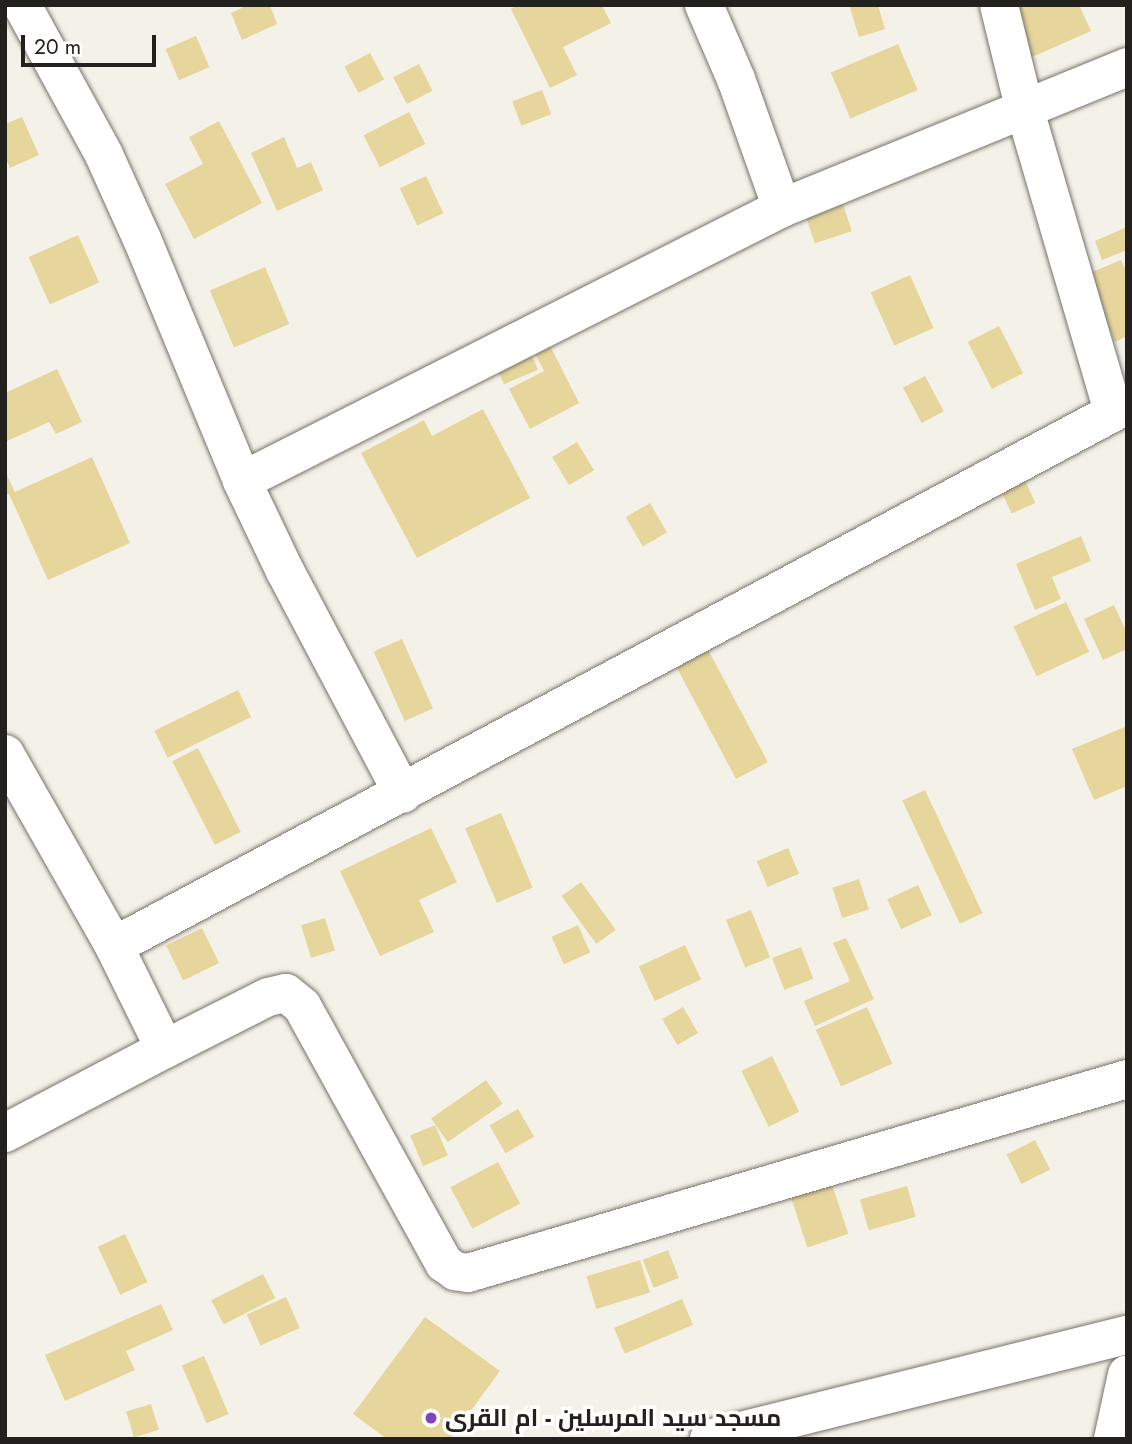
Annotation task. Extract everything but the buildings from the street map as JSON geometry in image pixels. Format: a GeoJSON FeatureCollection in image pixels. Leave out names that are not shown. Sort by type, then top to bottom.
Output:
{"type":"FeatureCollection","features":[{"type":"Feature","properties":{"kind":"street"},"geometry":{"type":"LineString","coordinates":[[22,5],[104,155],[142,239],[242,481],[285,571],[403,794]]}},
{"type":"Feature","properties":{"kind":"street"},"geometry":{"type":"LineString","coordinates":[[704,5],[736,79],[782,208]]}},
{"type":"Feature","properties":{"kind":"street"},"geometry":{"type":"LineString","coordinates":[[114,946],[403,794],[1120,408],[1024,107],[999,5]]}},
{"type":"Feature","properties":{"kind":"street"},"geometry":{"type":"LineString","coordinates":[[242,481],[782,208],[1127,67]]}},
{"type":"Feature","properties":{"kind":"street"},"geometry":{"type":"LineString","coordinates":[[5,754],[114,946],[165,1049]]}},
{"type":"Feature","properties":{"kind":"street"},"geometry":{"type":"LineString","coordinates":[[5,1133],[268,997],[286,993],[302,1006],[444,1263],[456,1271],[468,1273],[1127,1079]]}},
{"type":"Feature","properties":{"kind":"street"},"geometry":{"type":"LineString","coordinates":[[729,1436],[1127,1335]]}},
{"type":"Feature","properties":{"kind":"street"},"geometry":{"type":"LineString","coordinates":[[1113,1439],[1127,1374]]}},
{"type":"Feature","properties":{"kind":"place","name":"مسجد سيد المرسلين - ام القرى"},"geometry":{"type":"Point","coordinates":[431,1418]}}]}
